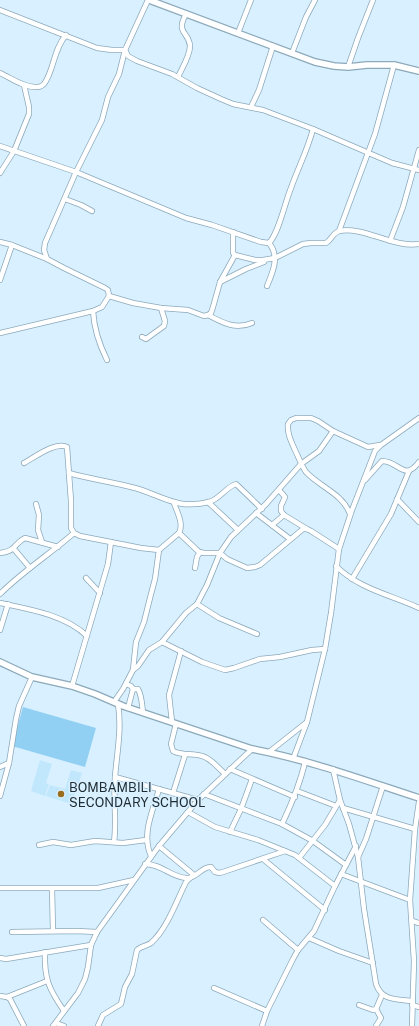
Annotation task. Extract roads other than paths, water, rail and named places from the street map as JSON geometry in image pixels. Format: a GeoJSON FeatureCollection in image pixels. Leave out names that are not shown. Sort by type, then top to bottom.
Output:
{"type":"FeatureCollection","features":[{"type":"Feature","properties":{"kind":"street"},"geometry":{"type":"LineString","coordinates":[[47,259],[44,250],[45,243],[76,172],[102,120],[108,97],[119,74],[125,50],[149,0],[314,62],[348,67],[394,65],[419,71]]}},
{"type":"Feature","properties":{"kind":"street"},"geometry":{"type":"LineString","coordinates":[[238,33],[251,0]]}},
{"type":"Feature","properties":{"kind":"street"},"geometry":{"type":"LineString","coordinates":[[292,53],[306,17],[315,0]]}},
{"type":"Feature","properties":{"kind":"street"},"geometry":{"type":"LineString","coordinates":[[348,67],[373,0]]}},
{"type":"Feature","properties":{"kind":"street"},"geometry":{"type":"LineString","coordinates":[[0,10],[97,48],[125,50]]}},
{"type":"Feature","properties":{"kind":"street"},"geometry":{"type":"LineString","coordinates":[[178,76],[190,48],[188,40],[181,27],[182,20],[186,14]]}},
{"type":"Feature","properties":{"kind":"street"},"geometry":{"type":"LineString","coordinates":[[0,73],[24,85],[37,88],[44,83],[60,43],[66,35]]}},
{"type":"Feature","properties":{"kind":"street"},"geometry":{"type":"LineString","coordinates":[[251,107],[259,90],[273,46]]}},
{"type":"Feature","properties":{"kind":"street"},"geometry":{"type":"LineString","coordinates":[[125,50],[128,56],[137,61],[178,76],[197,88],[233,104],[263,110],[313,129],[392,163],[417,170]]}},
{"type":"Feature","properties":{"kind":"street"},"geometry":{"type":"LineString","coordinates":[[339,231],[375,134],[394,65]]}},
{"type":"Feature","properties":{"kind":"street"},"geometry":{"type":"LineString","coordinates":[[0,173],[14,151],[28,114],[29,107],[24,85]]}},
{"type":"Feature","properties":{"kind":"street"},"geometry":{"type":"LineString","coordinates":[[269,243],[275,234],[290,189],[313,129]]}},
{"type":"Feature","properties":{"kind":"street"},"geometry":{"type":"LineString","coordinates":[[0,146],[76,172],[186,218],[261,242],[269,243]]}},
{"type":"Feature","properties":{"kind":"street"},"geometry":{"type":"LineString","coordinates":[[390,241],[417,170],[419,150]]}},
{"type":"Feature","properties":{"kind":"street"},"geometry":{"type":"LineString","coordinates":[[65,199],[82,205],[92,211]]}},
{"type":"Feature","properties":{"kind":"street"},"geometry":{"type":"LineString","coordinates":[[220,282],[303,244],[311,242],[327,242],[339,231],[357,232],[390,241],[413,245],[419,244]]}},
{"type":"Feature","properties":{"kind":"street"},"geometry":{"type":"LineString","coordinates":[[233,232],[233,253],[235,255]]}},
{"type":"Feature","properties":{"kind":"street"},"geometry":{"type":"LineString","coordinates":[[0,242],[47,259],[105,288],[108,290],[109,296],[102,306],[93,311],[1,331]]}},
{"type":"Feature","properties":{"kind":"street"},"geometry":{"type":"LineString","coordinates":[[268,286],[275,258],[274,251],[269,243]]}},
{"type":"Feature","properties":{"kind":"street"},"geometry":{"type":"LineString","coordinates":[[0,280],[12,246]]}},
{"type":"Feature","properties":{"kind":"street"},"geometry":{"type":"LineString","coordinates":[[235,255],[264,261],[273,269]]}},
{"type":"Feature","properties":{"kind":"street"},"geometry":{"type":"LineString","coordinates":[[208,315],[211,313],[220,282],[235,255]]}},
{"type":"Feature","properties":{"kind":"street"},"geometry":{"type":"LineString","coordinates":[[109,296],[133,303],[161,308],[183,309],[204,316],[208,315],[233,326],[252,323]]}},
{"type":"Feature","properties":{"kind":"street"},"geometry":{"type":"LineString","coordinates":[[142,337],[146,339],[164,326],[166,321],[161,308]]}},
{"type":"Feature","properties":{"kind":"street"},"geometry":{"type":"LineString","coordinates":[[93,311],[95,329],[106,360]]}},
{"type":"Feature","properties":{"kind":"street"},"geometry":{"type":"LineString","coordinates":[[350,514],[345,503],[307,473],[301,464],[287,429],[288,424],[291,420],[304,417],[311,418],[318,421],[333,432],[368,448],[380,445],[419,418]]}},
{"type":"Feature","properties":{"kind":"street"},"geometry":{"type":"LineString","coordinates":[[133,670],[138,666],[149,650],[162,642],[186,613],[197,604],[226,543],[262,508],[301,464],[319,451],[333,432]]}},
{"type":"Feature","properties":{"kind":"street"},"geometry":{"type":"LineString","coordinates":[[24,463],[49,449],[62,445],[65,446],[68,449],[71,528],[74,533],[80,536],[159,550]]}},
{"type":"Feature","properties":{"kind":"street"},"geometry":{"type":"LineString","coordinates":[[293,758],[307,722],[325,649],[339,549],[350,514],[371,459],[380,445]]}},
{"type":"Feature","properties":{"kind":"street"},"geometry":{"type":"LineString","coordinates":[[363,481],[382,461],[386,461],[405,471],[409,471]]}},
{"type":"Feature","properties":{"kind":"street"},"geometry":{"type":"LineString","coordinates":[[352,579],[382,531],[409,471],[412,470],[419,462]]}},
{"type":"Feature","properties":{"kind":"street"},"geometry":{"type":"LineString","coordinates":[[69,473],[136,488],[174,503],[184,505],[208,502],[218,498],[234,484],[236,484],[262,508]]}},
{"type":"Feature","properties":{"kind":"street"},"geometry":{"type":"LineString","coordinates":[[279,490],[285,497],[280,509],[284,515],[307,529],[312,530],[339,549]]}},
{"type":"Feature","properties":{"kind":"street"},"geometry":{"type":"LineString","coordinates":[[397,498],[419,522]]}},
{"type":"Feature","properties":{"kind":"street"},"geometry":{"type":"LineString","coordinates":[[208,502],[238,530]]}},
{"type":"Feature","properties":{"kind":"street"},"geometry":{"type":"LineString","coordinates":[[114,842],[116,823],[115,777],[120,730],[116,703],[133,670],[136,642],[144,622],[155,579],[159,550],[179,533],[181,525],[174,503]]}},
{"type":"Feature","properties":{"kind":"street"},"geometry":{"type":"LineString","coordinates":[[36,504],[39,515],[38,530],[42,542]]}},
{"type":"Feature","properties":{"kind":"street"},"geometry":{"type":"LineString","coordinates":[[256,513],[290,539]]}},
{"type":"Feature","properties":{"kind":"street"},"geometry":{"type":"LineString","coordinates":[[272,525],[284,515]]}},
{"type":"Feature","properties":{"kind":"street"},"geometry":{"type":"LineString","coordinates":[[179,533],[200,552],[220,553],[247,568],[255,568],[275,554],[299,532],[307,529]]}},
{"type":"Feature","properties":{"kind":"street"},"geometry":{"type":"LineString","coordinates":[[0,594],[18,576],[58,547],[74,533]]}},
{"type":"Feature","properties":{"kind":"street"},"geometry":{"type":"LineString","coordinates":[[0,553],[14,549],[25,538],[58,547]]}},
{"type":"Feature","properties":{"kind":"street"},"geometry":{"type":"LineString","coordinates":[[72,686],[108,564],[111,542]]}},
{"type":"Feature","properties":{"kind":"street"},"geometry":{"type":"LineString","coordinates":[[14,549],[30,568]]}},
{"type":"Feature","properties":{"kind":"street"},"geometry":{"type":"LineString","coordinates":[[195,568],[197,557],[200,552]]}},
{"type":"Feature","properties":{"kind":"street"},"geometry":{"type":"LineString","coordinates":[[336,566],[352,579],[372,590],[419,608]]}},
{"type":"Feature","properties":{"kind":"street"},"geometry":{"type":"LineString","coordinates":[[86,578],[100,593]]}},
{"type":"Feature","properties":{"kind":"street"},"geometry":{"type":"LineString","coordinates":[[0,603],[35,611],[74,624],[87,636]]}},
{"type":"Feature","properties":{"kind":"street"},"geometry":{"type":"LineString","coordinates":[[0,630],[8,604]]}},
{"type":"Feature","properties":{"kind":"street"},"geometry":{"type":"LineString","coordinates":[[197,604],[219,618],[258,634]]}},
{"type":"Feature","properties":{"kind":"street"},"geometry":{"type":"LineString","coordinates":[[162,642],[202,662],[225,670],[260,659],[325,649]]}},
{"type":"Feature","properties":{"kind":"street"},"geometry":{"type":"LineString","coordinates":[[181,651],[169,696],[174,723],[171,744],[173,751],[185,755],[203,756],[215,764],[225,774]]}},
{"type":"Feature","properties":{"kind":"street"},"geometry":{"type":"LineString","coordinates":[[0,662],[32,677],[72,686],[128,708],[252,749],[293,758],[419,798]]}},
{"type":"Feature","properties":{"kind":"street"},"geometry":{"type":"LineString","coordinates":[[0,796],[9,763],[19,706],[32,677]]}},
{"type":"Feature","properties":{"kind":"street"},"geometry":{"type":"LineString","coordinates":[[126,684],[131,686],[133,689],[138,689],[143,713]]}},
{"type":"Feature","properties":{"kind":"street"},"geometry":{"type":"LineString","coordinates":[[128,708],[133,689]]}},
{"type":"Feature","properties":{"kind":"street"},"geometry":{"type":"LineString","coordinates":[[269,752],[307,722]]}},
{"type":"Feature","properties":{"kind":"street"},"geometry":{"type":"LineString","coordinates":[[54,1025],[78,993],[85,979],[91,945],[97,932],[145,864],[198,800],[252,749]]}},
{"type":"Feature","properties":{"kind":"street"},"geometry":{"type":"LineString","coordinates":[[173,793],[185,755]]}},
{"type":"Feature","properties":{"kind":"street"},"geometry":{"type":"LineString","coordinates":[[282,824],[295,797],[305,762]]}},
{"type":"Feature","properties":{"kind":"street"},"geometry":{"type":"LineString","coordinates":[[0,767],[9,763]]}},
{"type":"Feature","properties":{"kind":"street"},"geometry":{"type":"LineString","coordinates":[[230,769],[295,797]]}},
{"type":"Feature","properties":{"kind":"street"},"geometry":{"type":"LineString","coordinates":[[333,770],[340,800],[356,846],[376,984],[382,995],[412,1003],[419,1007]]}},
{"type":"Feature","properties":{"kind":"street"},"geometry":{"type":"LineString","coordinates":[[115,777],[198,800]]}},
{"type":"Feature","properties":{"kind":"street"},"geometry":{"type":"LineString","coordinates":[[230,832],[241,809],[252,779]]}},
{"type":"Feature","properties":{"kind":"street"},"geometry":{"type":"LineString","coordinates":[[358,857],[366,839],[383,786]]}},
{"type":"Feature","properties":{"kind":"street"},"geometry":{"type":"LineString","coordinates":[[151,856],[146,840],[159,789]]}},
{"type":"Feature","properties":{"kind":"street"},"geometry":{"type":"LineString","coordinates":[[297,791],[336,806]]}},
{"type":"Feature","properties":{"kind":"street"},"geometry":{"type":"LineString","coordinates":[[204,794],[282,824],[313,841],[346,865]]}},
{"type":"Feature","properties":{"kind":"street"},"geometry":{"type":"LineString","coordinates":[[299,858],[325,825],[340,800]]}},
{"type":"Feature","properties":{"kind":"street"},"geometry":{"type":"LineString","coordinates":[[412,1026],[412,1003],[417,962],[410,900],[415,829],[419,802]]}},
{"type":"Feature","properties":{"kind":"street"},"geometry":{"type":"LineString","coordinates":[[343,808],[415,829]]}},
{"type":"Feature","properties":{"kind":"street"},"geometry":{"type":"LineString","coordinates":[[188,812],[215,827],[258,840],[299,858],[335,886]]}},
{"type":"Feature","properties":{"kind":"street"},"geometry":{"type":"LineString","coordinates":[[39,845],[53,842],[71,845],[95,841],[130,843],[146,840]]}},
{"type":"Feature","properties":{"kind":"street"},"geometry":{"type":"LineString","coordinates":[[159,846],[192,877]]}},
{"type":"Feature","properties":{"kind":"street"},"geometry":{"type":"LineString","coordinates":[[261,1026],[298,950],[314,932],[335,886],[356,846]]}},
{"type":"Feature","properties":{"kind":"street"},"geometry":{"type":"LineString","coordinates":[[98,1026],[103,1015],[121,1004],[125,987],[132,974],[137,950],[151,943],[155,938],[172,913],[186,882],[210,866],[215,872],[220,873],[285,851]]}},
{"type":"Feature","properties":{"kind":"street"},"geometry":{"type":"LineString","coordinates":[[413,857],[419,856]]}},
{"type":"Feature","properties":{"kind":"street"},"geometry":{"type":"LineString","coordinates":[[262,859],[325,910]]}},
{"type":"Feature","properties":{"kind":"street"},"geometry":{"type":"LineString","coordinates":[[145,864],[157,865],[182,878],[192,877]]}},
{"type":"Feature","properties":{"kind":"street"},"geometry":{"type":"LineString","coordinates":[[341,874],[410,900]]}},
{"type":"Feature","properties":{"kind":"street"},"geometry":{"type":"LineString","coordinates":[[0,888],[98,888],[134,880]]}},
{"type":"Feature","properties":{"kind":"street"},"geometry":{"type":"LineString","coordinates":[[52,888],[53,931]]}},
{"type":"Feature","properties":{"kind":"street"},"geometry":{"type":"LineString","coordinates":[[263,920],[298,950]]}},
{"type":"Feature","properties":{"kind":"street"},"geometry":{"type":"LineString","coordinates":[[412,921],[419,923]]}},
{"type":"Feature","properties":{"kind":"street"},"geometry":{"type":"LineString","coordinates":[[12,932],[97,932]]}},
{"type":"Feature","properties":{"kind":"street"},"geometry":{"type":"LineString","coordinates":[[309,938],[321,944],[373,963]]}},
{"type":"Feature","properties":{"kind":"street"},"geometry":{"type":"LineString","coordinates":[[0,958],[6,959],[91,945]]}},
{"type":"Feature","properties":{"kind":"street"},"geometry":{"type":"LineString","coordinates":[[45,952],[44,969],[47,981],[52,994],[64,1012]]}},
{"type":"Feature","properties":{"kind":"street"},"geometry":{"type":"LineString","coordinates":[[0,996],[7,997],[47,981]]}},
{"type":"Feature","properties":{"kind":"street"},"geometry":{"type":"LineString","coordinates":[[214,988],[267,1011]]}},
{"type":"Feature","properties":{"kind":"street"},"geometry":{"type":"LineString","coordinates":[[376,1009],[382,995]]}},
{"type":"Feature","properties":{"kind":"street"},"geometry":{"type":"LineString","coordinates":[[7,997],[10,999],[24,1026]]}},
{"type":"Feature","properties":{"kind":"street"},"geometry":{"type":"LineString","coordinates":[[359,1005],[369,1010],[376,1009]]}},
{"type":"Feature","properties":{"kind":"street"},"geometry":{"type":"LineString","coordinates":[[376,1009],[381,1018],[376,1026]]}},
{"type":"Feature","properties":{"kind":"street"},"geometry":{"type":"LineString","coordinates":[[54,1025],[64,1026]]}},
{"type":"Feature","properties":{"kind":"place","name":"BOMBAMBILI SECONDARY SCHOOL"},"geometry":{"type":"Point","coordinates":[61,794]}}]}
